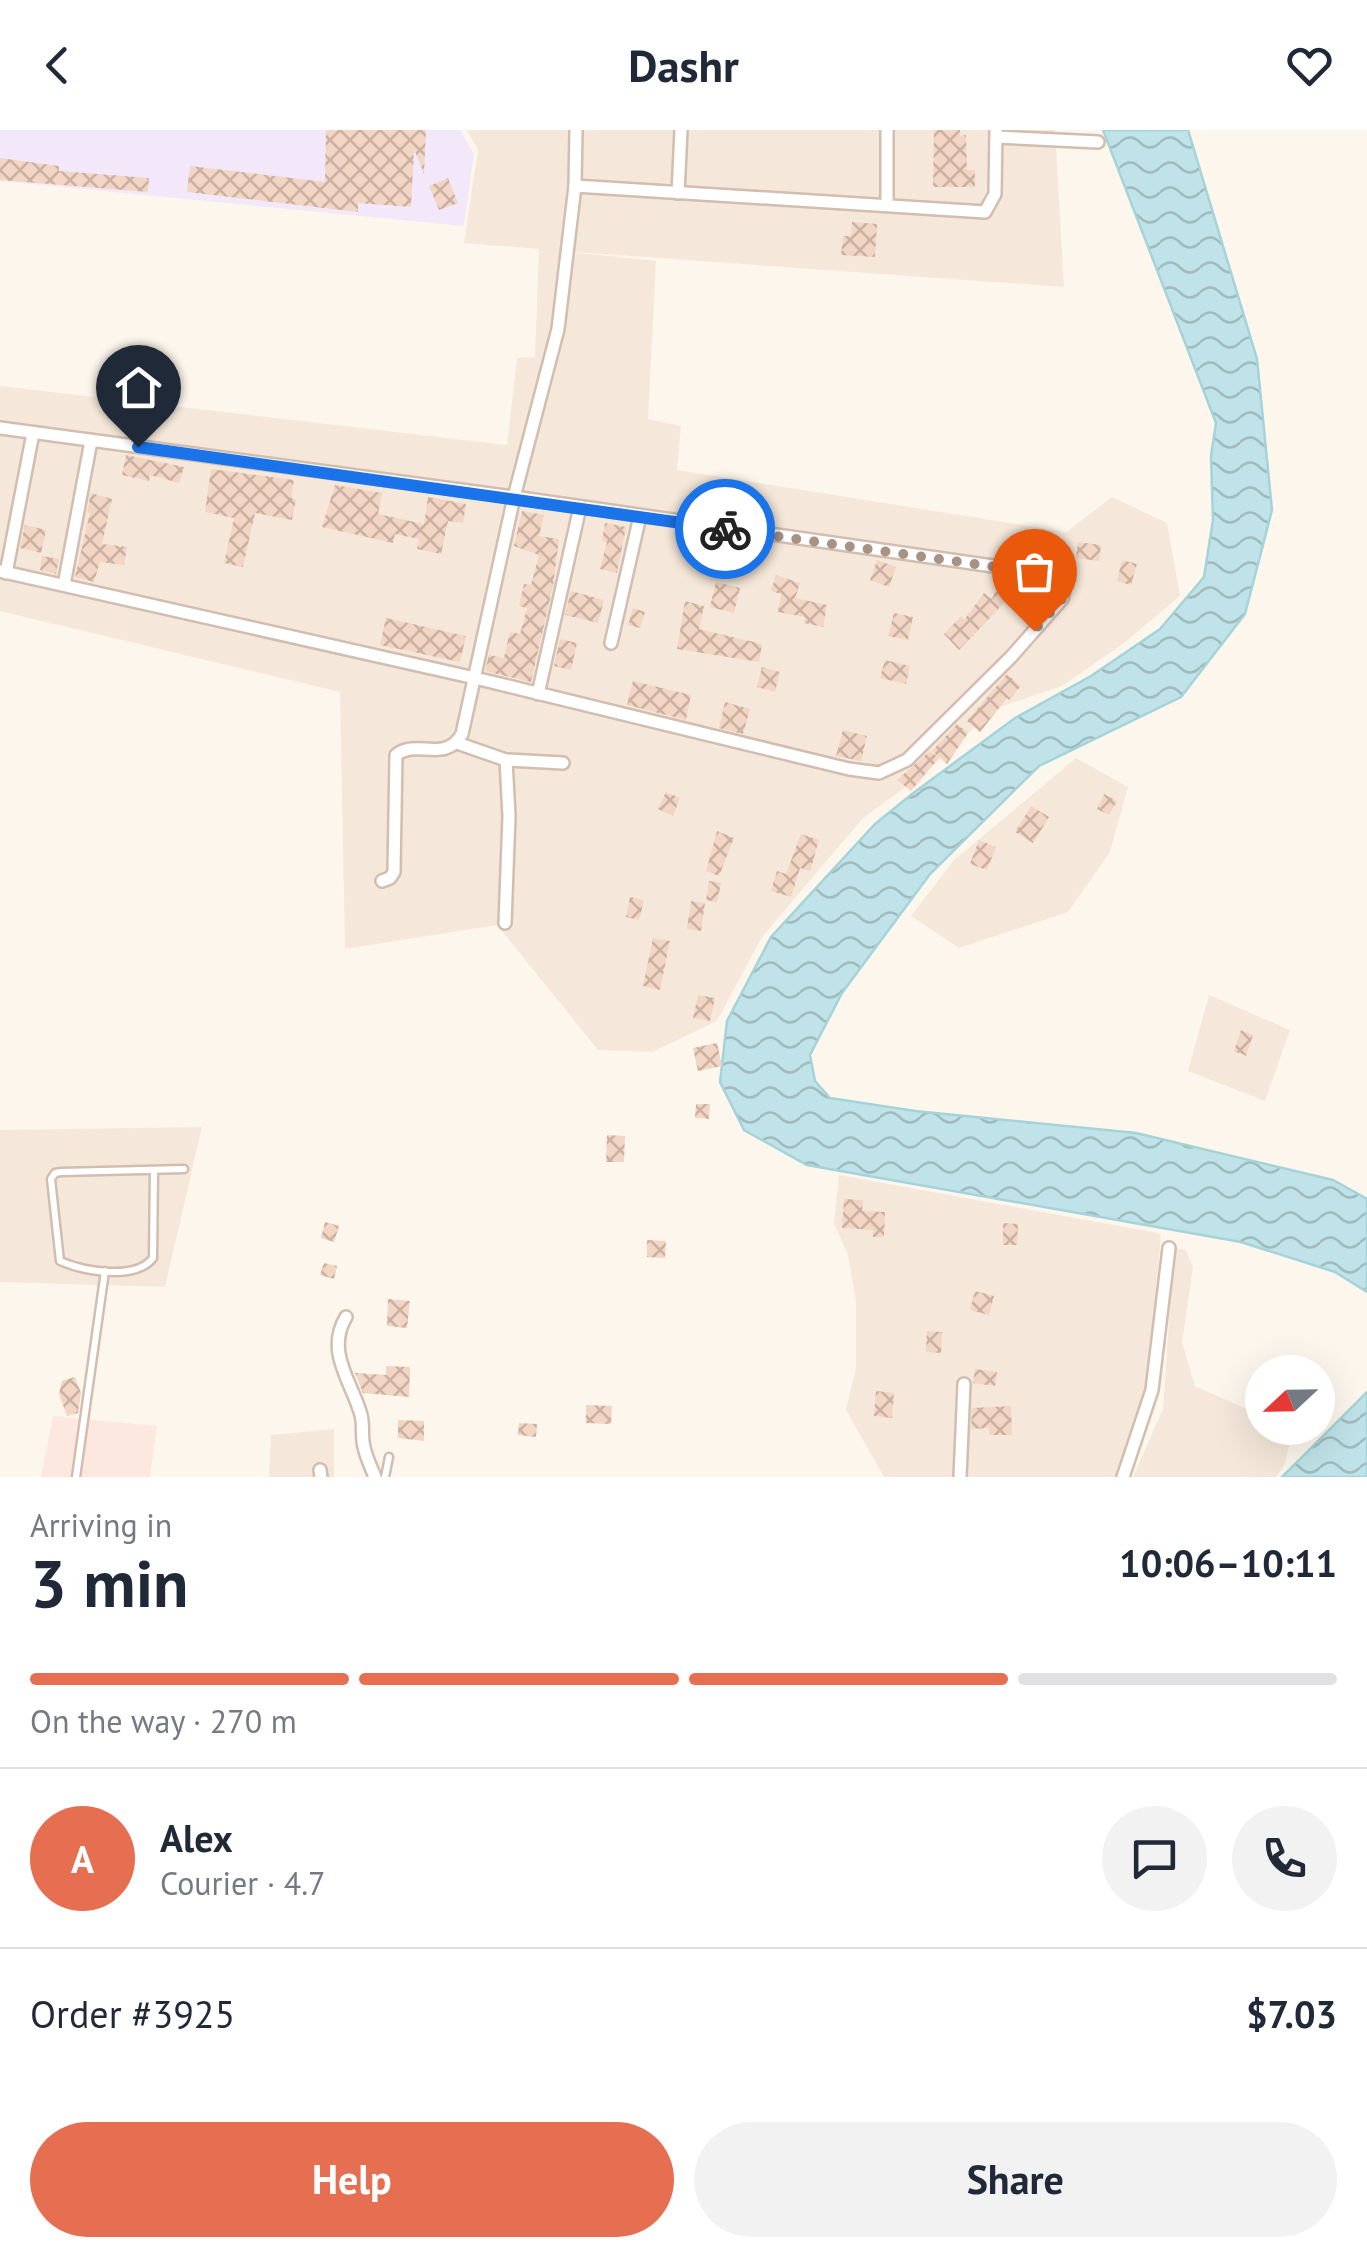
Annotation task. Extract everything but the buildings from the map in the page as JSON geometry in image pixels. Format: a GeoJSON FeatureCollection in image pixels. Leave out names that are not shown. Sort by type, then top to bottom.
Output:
{"type":"FeatureCollection","features":[{"type":"Feature","properties":{"kind":"street"},"geometry":{"type":"LineString","coordinates":[[457,743],[558,329],[575,186],[576,130]]}},
{"type":"Feature","properties":{"kind":"street"},"geometry":{"type":"LineString","coordinates":[[678,193],[681,130]]}},
{"type":"Feature","properties":{"kind":"street"},"geometry":{"type":"LineString","coordinates":[[886,130],[886,204]]}},
{"type":"Feature","properties":{"kind":"street"},"geometry":{"type":"LineString","coordinates":[[575,186],[985,212],[994,194],[996,134],[1098,142]]}},
{"type":"Feature","properties":{"kind":"street"},"geometry":{"type":"LineString","coordinates":[[0,428],[1048,574],[1060,580],[1064,590],[1062,599],[1011,657],[907,760],[886,771],[849,768],[475,678],[3,572],[33,433]]}},
{"type":"Feature","properties":{"kind":"street"},"geometry":{"type":"LineString","coordinates":[[64,586],[91,441]]}},
{"type":"Feature","properties":{"kind":"street"},"geometry":{"type":"LineString","coordinates":[[538,694],[580,507]]}},
{"type":"Feature","properties":{"kind":"street"},"geometry":{"type":"LineString","coordinates":[[611,643],[640,516]]}},
{"type":"Feature","properties":{"kind":"street"},"geometry":{"type":"LineString","coordinates":[[382,881],[394,872],[396,755],[409,748],[443,750],[457,743],[506,760],[563,763]]}},
{"type":"Feature","properties":{"kind":"street"},"geometry":{"type":"LineString","coordinates":[[505,922],[509,816],[506,760]]}},
{"type":"Feature","properties":{"kind":"street"},"geometry":{"type":"LineString","coordinates":[[1123,1477],[1152,1390],[1169,1248]]}},
{"type":"Feature","properties":{"kind":"street"},"geometry":{"type":"LineString","coordinates":[[346,1317],[337,1348],[361,1415],[364,1447],[375,1477]]}},
{"type":"Feature","properties":{"kind":"street"},"geometry":{"type":"LineString","coordinates":[[960,1477],[964,1384]]}},
{"type":"Feature","properties":{"kind":"lane"},"geometry":{"type":"LineString","coordinates":[[154,1170],[153,1258],[148,1265],[134,1270],[105,1271],[60,1261],[52,1176],[61,1172],[184,1169]]}},
{"type":"Feature","properties":{"kind":"lane"},"geometry":{"type":"LineString","coordinates":[[76,1477],[105,1271]]}},
{"type":"Feature","properties":{"kind":"lane"},"geometry":{"type":"LineString","coordinates":[[385,1477],[389,1457]]}},
{"type":"Feature","properties":{"kind":"shaded area"},"geometry":{"type":"Polygon","coordinates":[[[0,130],[460,130],[474,154],[464,226],[0,181],[0,130]]]}},
{"type":"Feature","properties":{"kind":"shaded area"},"geometry":{"type":"Polygon","coordinates":[[[467,130],[1055,130],[1064,287],[561,251],[656,261],[648,419],[681,426],[677,470],[1066,532],[1112,497],[1167,523],[1180,596],[1124,643],[1062,686],[995,709],[922,775],[863,818],[762,937],[717,1021],[652,1052],[598,1050],[497,925],[345,949],[340,692],[0,611],[0,386],[507,445],[517,358],[535,357],[539,249],[464,243],[478,150],[467,130]]]}},
{"type":"Feature","properties":{"kind":"shaded area"},"geometry":{"type":"Polygon","coordinates":[[[1076,758],[1128,787],[1110,852],[1068,912],[959,948],[911,916],[954,860],[1076,758]]]}},
{"type":"Feature","properties":{"kind":"shaded area"},"geometry":{"type":"Polygon","coordinates":[[[1209,995],[1290,1030],[1265,1101],[1188,1071],[1209,995]]]}},
{"type":"Feature","properties":{"kind":"shaded area"},"geometry":{"type":"Polygon","coordinates":[[[202,1127],[165,1287],[0,1282],[0,1130],[202,1127]]]}},
{"type":"Feature","properties":{"kind":"shaded area"},"geometry":{"type":"Polygon","coordinates":[[[839,1175],[1158,1233],[1161,1237],[1147,1385],[1116,1477],[884,1477],[846,1410],[856,1368],[856,1302],[848,1255],[834,1223],[839,1175]]]}},
{"type":"Feature","properties":{"kind":"shaded area"},"geometry":{"type":"Polygon","coordinates":[[[1174,1248],[1186,1250],[1193,1267],[1182,1342],[1195,1386],[1245,1408],[1245,1445],[1289,1445],[1285,1464],[1276,1477],[1133,1477],[1163,1409],[1174,1248]]]}},
{"type":"Feature","properties":{"kind":"shaded area"},"geometry":{"type":"Polygon","coordinates":[[[53,1416],[157,1426],[150,1477],[41,1477],[53,1416]]]}},
{"type":"Feature","properties":{"kind":"shaded area"},"geometry":{"type":"Polygon","coordinates":[[[334,1429],[334,1477],[269,1477],[271,1435],[334,1429]]]}},
{"type":"Feature","properties":{"kind":"water"},"geometry":{"type":"Polygon","coordinates":[[[1103,130],[1188,130],[1257,359],[1272,510],[1245,614],[1181,697],[1039,766],[930,874],[842,993],[810,1055],[815,1081],[830,1098],[915,1111],[1136,1133],[1333,1180],[1367,1199],[1367,1292],[1335,1272],[1241,1242],[807,1165],[744,1130],[720,1082],[727,1021],[771,937],[875,824],[1015,718],[1091,676],[1160,629],[1204,577],[1213,520],[1211,456],[1216,423],[1103,130]]]}},
{"type":"Feature","properties":{"kind":"water"},"geometry":{"type":"Polygon","coordinates":[[[1367,1392],[1367,1477],[1282,1477],[1314,1445],[1335,1445],[1335,1424],[1367,1392]]]}},
{"type":"Feature","properties":{"kind":"way so far"},"geometry":{"type":"LineString","coordinates":[[725,529],[1053,575],[1063,585],[1062,599],[1034,631]]}},
{"type":"Feature","properties":{"kind":"route"},"geometry":{"type":"LineString","coordinates":[[138,447],[725,529]]}}]}
